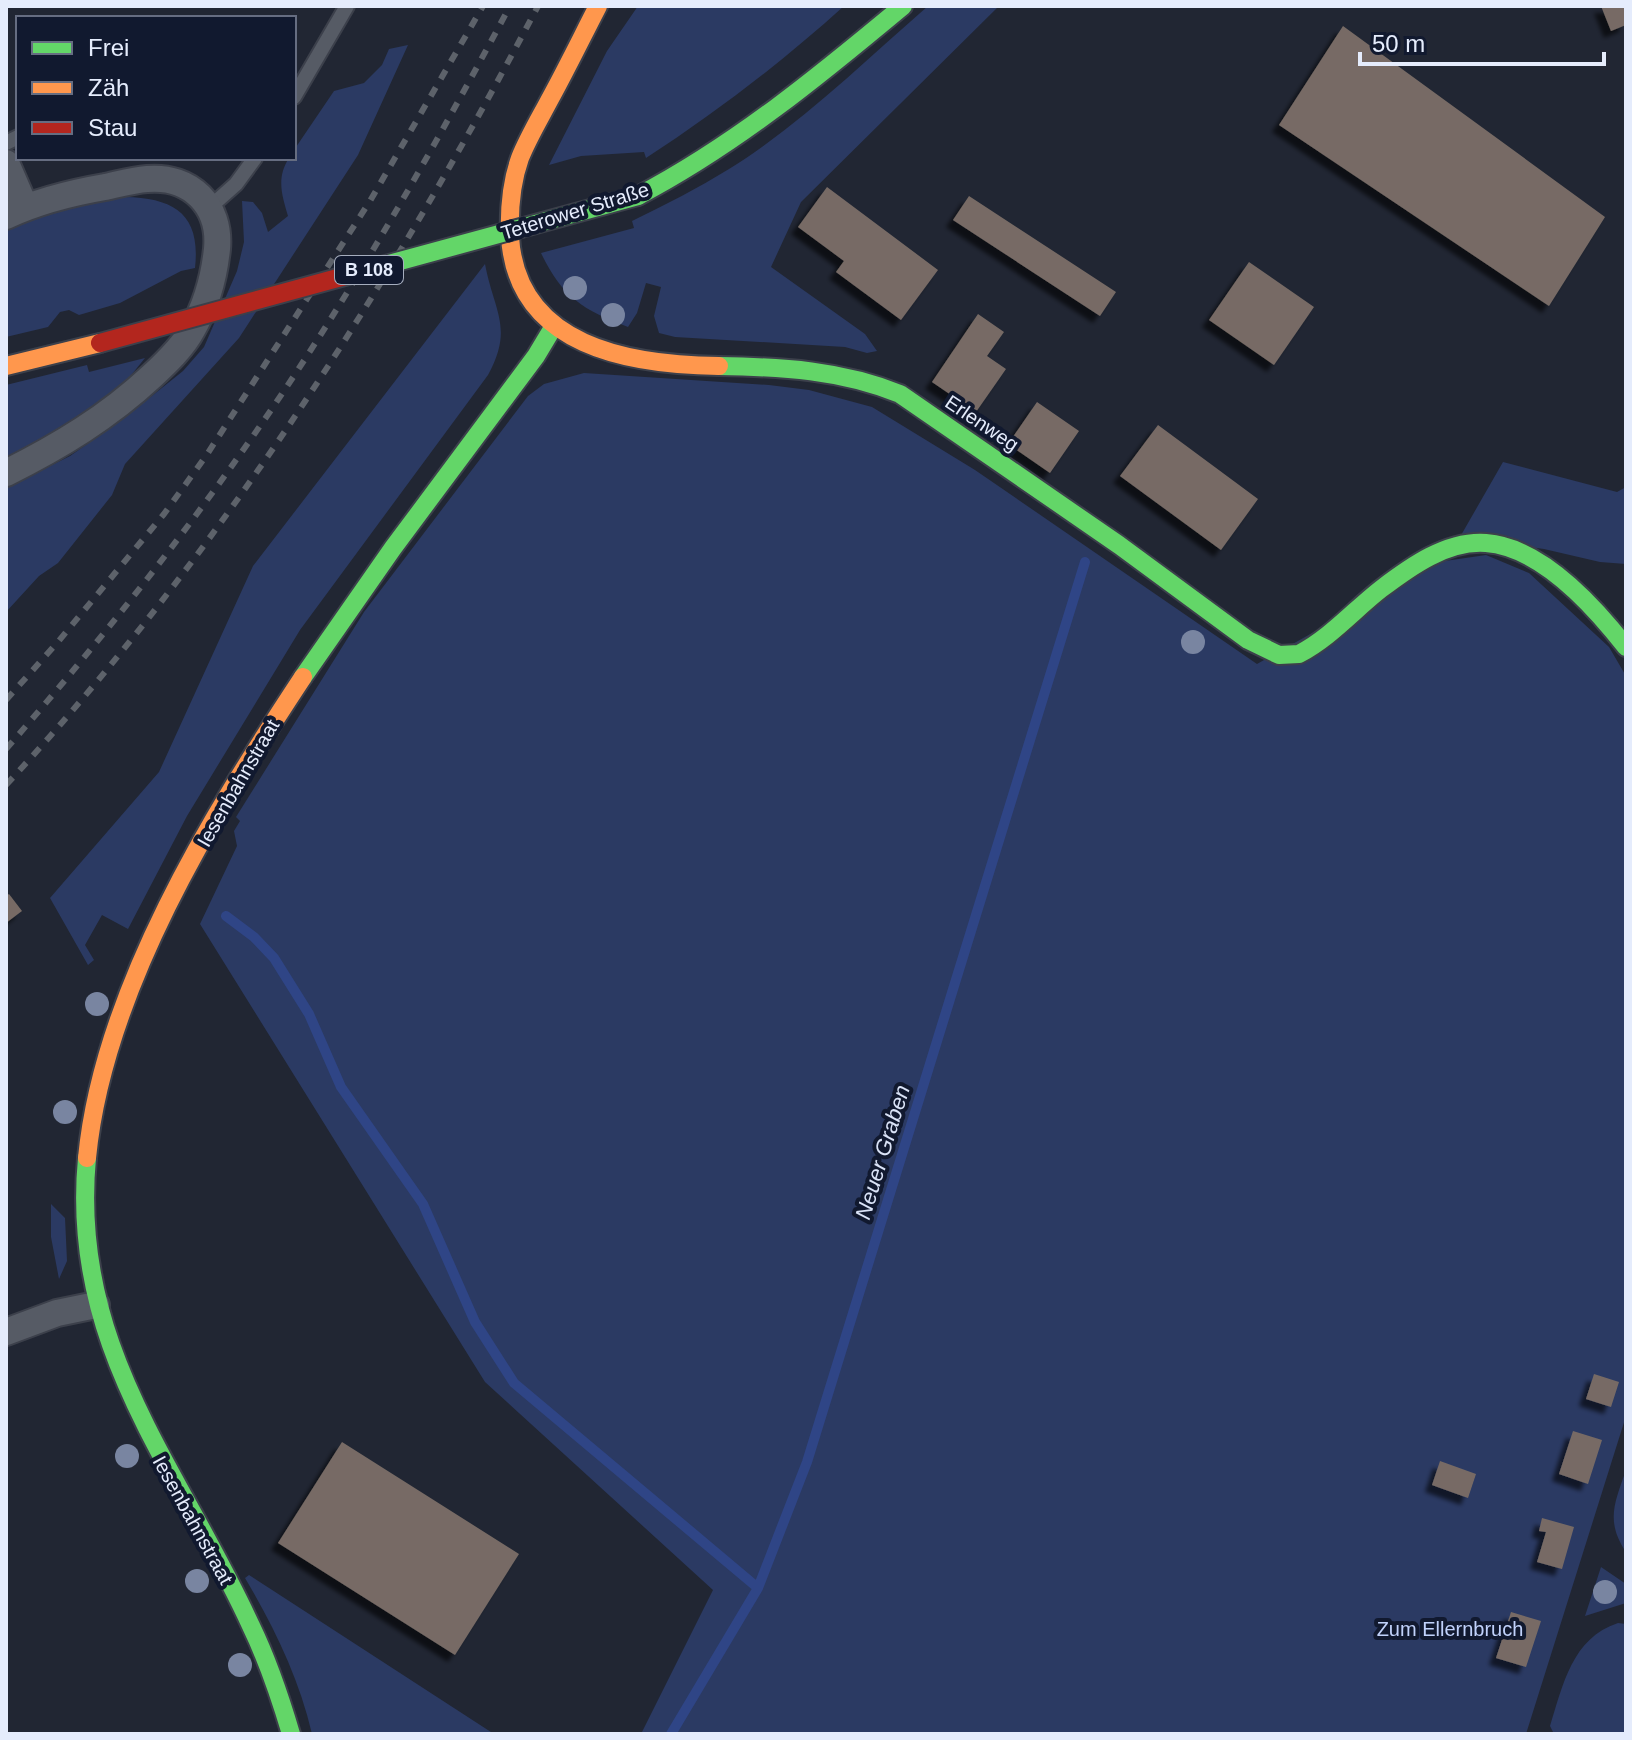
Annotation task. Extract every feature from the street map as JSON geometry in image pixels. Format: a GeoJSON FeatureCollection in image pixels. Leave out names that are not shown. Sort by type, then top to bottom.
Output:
{"type":"FeatureCollection","features":[{"type":"Feature","properties":{"kind":"street","name":"Erlenweg"},"geometry":{"type":"LineString","coordinates":[[598,6],[520,159],[510,202],[510,257],[517,278],[526,297],[554,326],[605,353],[635,360],[674,365],[815,370],[880,385],[900,394],[1145,561],[1261,649],[1279,655],[1301,654],[1376,593],[1435,554],[1459,546],[1487,543],[1515,551],[1537,562],[1579,594],[1626,647]]}},
{"type":"Feature","properties":{"kind":"street","name":"Teterower Straße"},"geometry":{"type":"LineString","coordinates":[[6,366],[638,196],[726,148],[784,105],[903,6]]}},
{"type":"Feature","properties":{"kind":"street"},"geometry":{"type":"LineString","coordinates":[[6,163],[16,212],[60,195],[148,178],[183,184],[199,194],[215,219],[218,237],[208,295],[192,332],[165,364],[125,401],[63,445],[6,473]]}},
{"type":"Feature","properties":{"kind":"street","name":"Iesenbahnstraat"},"geometry":{"type":"LineString","coordinates":[[291,1734],[271,1668],[244,1612],[130,1403],[114,1365],[96,1305],[87,1246],[85,1175],[95,1105],[111,1040],[147,951],[209,828],[293,688],[352,602],[536,356],[554,326]]}},
{"type":"Feature","properties":{"kind":"street"},"geometry":{"type":"LineString","coordinates":[[6,1332],[57,1313],[96,1305]]}},
{"type":"Feature","properties":{"kind":"lane"},"geometry":{"type":"LineString","coordinates":[[296,94],[347,6]]}},
{"type":"Feature","properties":{"kind":"lane"},"geometry":{"type":"LineString","coordinates":[[209,208],[236,184],[254,160]]}},
{"type":"Feature","properties":{"kind":"green space"},"geometry":{"type":"Polygon","coordinates":[[[638,6],[844,6],[748,86],[646,158],[644,152],[581,156],[549,165],[607,51],[638,6]]]}},
{"type":"Feature","properties":{"kind":"green space"},"geometry":{"type":"Polygon","coordinates":[[[928,6],[999,6],[801,202],[771,267],[865,334],[877,351],[867,353],[845,347],[675,337],[659,333],[654,316],[661,287],[646,283],[637,313],[628,327],[586,308],[557,281],[541,253],[634,228],[632,221],[729,169],[806,113],[928,6]]]}},
{"type":"Feature","properties":{"kind":"green space"},"geometry":{"type":"Polygon","coordinates":[[[408,45],[358,155],[239,338],[125,464],[112,495],[58,563],[39,576],[6,612],[6,488],[70,456],[123,419],[183,371],[204,347],[237,271],[244,242],[242,201],[253,202],[262,213],[268,232],[288,216],[281,187],[288,160],[296,160],[296,147],[334,91],[364,83],[382,65],[389,49],[408,45]]]}},
{"type":"Feature","properties":{"kind":"green space"},"geometry":{"type":"Polygon","coordinates":[[[125,197],[158,201],[181,213],[194,235],[195,268],[181,271],[120,303],[79,315],[69,310],[60,312],[48,327],[6,337],[6,230],[66,208],[125,197]]]}},
{"type":"Feature","properties":{"kind":"green space"},"geometry":{"type":"Polygon","coordinates":[[[485,264],[501,331],[496,358],[488,375],[300,630],[187,816],[128,929],[102,915],[85,945],[94,960],[88,965],[50,898],[159,772],[253,566],[485,264]]]}},
{"type":"Feature","properties":{"kind":"green space"},"geometry":{"type":"Polygon","coordinates":[[[145,358],[120,389],[57,434],[6,459],[6,385],[87,365],[89,372],[145,358]]]}},
{"type":"Feature","properties":{"kind":"green space","name":"Zum Ellernbruch"},"geometry":{"type":"Polygon","coordinates":[[[584,373],[769,385],[809,390],[872,407],[975,470],[1257,664],[1438,562],[1486,555],[1529,573],[1609,647],[1626,676],[1626,1416],[1526,1734],[641,1734],[713,1590],[485,1382],[200,924],[237,846],[234,831],[240,821],[236,817],[364,612],[528,396],[544,384],[584,373]]]}},
{"type":"Feature","properties":{"kind":"green space"},"geometry":{"type":"Polygon","coordinates":[[[1503,462],[1617,492],[1626,487],[1626,564],[1460,537],[1503,462]]]}},
{"type":"Feature","properties":{"kind":"green space"},"geometry":{"type":"Polygon","coordinates":[[[51,1204],[65,1218],[67,1261],[59,1279],[51,1237],[51,1204]]]}},
{"type":"Feature","properties":{"kind":"green space"},"geometry":{"type":"Polygon","coordinates":[[[1626,1470],[1626,1552],[1616,1531],[1614,1511],[1626,1470]]]}},
{"type":"Feature","properties":{"kind":"green space"},"geometry":{"type":"Polygon","coordinates":[[[1601,1567],[1626,1584],[1626,1603],[1585,1616],[1601,1567]]]}},
{"type":"Feature","properties":{"kind":"green space"},"geometry":{"type":"Polygon","coordinates":[[[249,1575],[494,1734],[312,1734],[284,1653],[245,1578],[249,1575]]]}},
{"type":"Feature","properties":{"kind":"green space"},"geometry":{"type":"Polygon","coordinates":[[[1618,1623],[1626,1624],[1626,1734],[1554,1734],[1550,1726],[1565,1679],[1580,1651],[1602,1630],[1618,1623]]]}},
{"type":"Feature","properties":{"kind":"building"},"geometry":{"type":"Polygon","coordinates":[[[1601,6],[1626,6],[1626,25],[1611,31],[1601,6]]]}},
{"type":"Feature","properties":{"kind":"building"},"geometry":{"type":"Polygon","coordinates":[[[1343,26],[1605,217],[1549,306],[1279,125],[1343,26]]]}},
{"type":"Feature","properties":{"kind":"building"},"geometry":{"type":"Polygon","coordinates":[[[827,187],[938,270],[901,320],[836,272],[844,261],[798,227],[827,187]]]}},
{"type":"Feature","properties":{"kind":"building"},"geometry":{"type":"Polygon","coordinates":[[[969,196],[1116,292],[1100,316],[953,220],[969,196]]]}},
{"type":"Feature","properties":{"kind":"building"},"geometry":{"type":"Polygon","coordinates":[[[1249,262],[1314,307],[1274,365],[1209,320],[1249,262]]]}},
{"type":"Feature","properties":{"kind":"building"},"geometry":{"type":"Polygon","coordinates":[[[978,314],[1004,332],[987,356],[1006,369],[976,412],[932,382],[978,314]]]}},
{"type":"Feature","properties":{"kind":"building"},"geometry":{"type":"Polygon","coordinates":[[[1037,402],[1079,431],[1050,473],[1008,444],[1037,402]]]}},
{"type":"Feature","properties":{"kind":"building"},"geometry":{"type":"Polygon","coordinates":[[[1158,425],[1258,499],[1221,550],[1120,476],[1158,425]]]}},
{"type":"Feature","properties":{"kind":"building"},"geometry":{"type":"Polygon","coordinates":[[[9,894],[22,911],[6,923],[6,896],[9,894]]]}},
{"type":"Feature","properties":{"kind":"building"},"geometry":{"type":"Polygon","coordinates":[[[1594,1374],[1619,1382],[1611,1407],[1586,1399],[1594,1374]]]}},
{"type":"Feature","properties":{"kind":"building"},"geometry":{"type":"Polygon","coordinates":[[[1573,1431],[1602,1440],[1588,1484],[1559,1474],[1573,1431]]]}},
{"type":"Feature","properties":{"kind":"building"},"geometry":{"type":"Polygon","coordinates":[[[342,1442],[519,1554],[455,1655],[278,1543],[342,1442]]]}},
{"type":"Feature","properties":{"kind":"building"},"geometry":{"type":"Polygon","coordinates":[[[1440,1461],[1476,1474],[1468,1498],[1432,1485],[1440,1461]]]}},
{"type":"Feature","properties":{"kind":"building"},"geometry":{"type":"Polygon","coordinates":[[[1542,1518],[1574,1527],[1562,1569],[1537,1562],[1546,1532],[1539,1531],[1542,1518]]]}},
{"type":"Feature","properties":{"kind":"building"},"geometry":{"type":"Polygon","coordinates":[[[1511,1612],[1541,1621],[1526,1667],[1496,1658],[1511,1612]]]}},
{"type":"Feature","properties":{"kind":"waterway","name":"Neuer Graben"},"geometry":{"type":"LineString","coordinates":[[671,1734],[758,1588],[807,1462],[1085,562]]}},
{"type":"Feature","properties":{"kind":"waterway"},"geometry":{"type":"LineString","coordinates":[[226,916],[254,937],[274,958],[309,1014],[341,1087],[423,1204],[475,1322],[514,1383],[758,1588]]}},
{"type":"Feature","properties":{"kind":"railway"},"geometry":{"type":"LineString","coordinates":[[6,700],[164,514],[206,456],[370,201],[483,6]]}},
{"type":"Feature","properties":{"kind":"railway"},"geometry":{"type":"LineString","coordinates":[[6,749],[160,562],[282,393],[385,230],[510,6]]}},
{"type":"Feature","properties":{"kind":"railway"},"geometry":{"type":"LineString","coordinates":[[6,785],[84,697],[159,605],[297,413],[423,213],[538,6]]}},
{"type":"Feature","properties":{"kind":"traffic: fast"},"geometry":{"type":"LineString","coordinates":[[638,196],[742,132],[903,6]]}},
{"type":"Feature","properties":{"kind":"traffic: fast"},"geometry":{"type":"LineString","coordinates":[[389,264],[638,196]]}},
{"type":"Feature","properties":{"kind":"traffic: fast"},"geometry":{"type":"LineString","coordinates":[[303,677],[393,548],[536,356],[554,326]]}},
{"type":"Feature","properties":{"kind":"traffic: fast"},"geometry":{"type":"LineString","coordinates":[[719,366],[811,371],[856,380],[900,394],[1119,545],[1248,640],[1279,655],[1299,654],[1417,564],[1443,550],[1471,543],[1506,547],[1546,567],[1582,597],[1626,647]]}},
{"type":"Feature","properties":{"kind":"traffic: fast"},"geometry":{"type":"LineString","coordinates":[[87,1158],[86,1226],[95,1288],[112,1347],[135,1403],[257,1639],[291,1734]]}},
{"type":"Feature","properties":{"kind":"traffic: slow"},"geometry":{"type":"LineString","coordinates":[[598,6],[520,158],[511,197],[510,227],[517,274],[533,303],[556,326],[584,342],[616,354],[650,361],[719,366]]}},
{"type":"Feature","properties":{"kind":"traffic: slow"},"geometry":{"type":"LineString","coordinates":[[6,366],[100,343]]}},
{"type":"Feature","properties":{"kind":"traffic: slow"},"geometry":{"type":"LineString","coordinates":[[87,1158],[97,1095],[138,969],[199,846],[303,677]]}},
{"type":"Feature","properties":{"kind":"traffic: jam"},"geometry":{"type":"LineString","coordinates":[[100,343],[389,264]]}}]}
